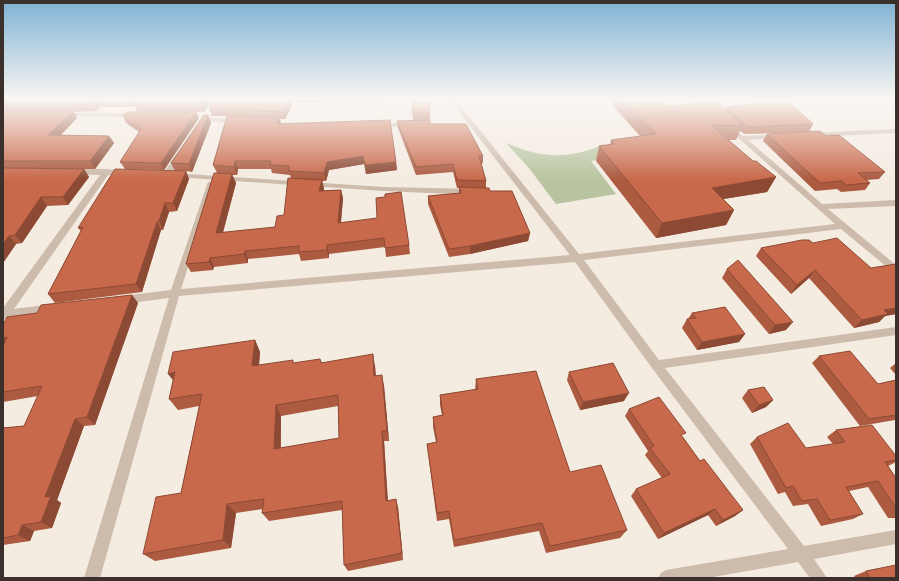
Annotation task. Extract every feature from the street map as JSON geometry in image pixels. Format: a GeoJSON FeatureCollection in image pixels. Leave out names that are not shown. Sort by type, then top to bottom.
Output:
{"type":"FeatureCollection","features":[{"type":"Feature","properties":{"kind":"street"},"geometry":{"type":"LineString","coordinates":[[469,126],[522,194],[577,258],[656,365],[819,578]]}},
{"type":"Feature","properties":{"kind":"street"},"geometry":{"type":"LineString","coordinates":[[728,126],[842,226],[896,270]]}},
{"type":"Feature","properties":{"kind":"street"},"geometry":{"type":"LineString","coordinates":[[803,135],[896,131]]}},
{"type":"Feature","properties":{"kind":"street"},"geometry":{"type":"LineString","coordinates":[[741,138],[787,136]]}},
{"type":"Feature","properties":{"kind":"street"},"geometry":{"type":"LineString","coordinates":[[183,150],[163,174],[384,189],[479,192]]}},
{"type":"Feature","properties":{"kind":"street"},"geometry":{"type":"LineString","coordinates":[[66,172],[136,173]]}},
{"type":"Feature","properties":{"kind":"street"},"geometry":{"type":"LineString","coordinates":[[3,315],[106,172]]}},
{"type":"Feature","properties":{"kind":"street"},"geometry":{"type":"LineString","coordinates":[[92,578],[175,294],[212,178]]}},
{"type":"Feature","properties":{"kind":"street"},"geometry":{"type":"LineString","coordinates":[[820,207],[896,203]]}},
{"type":"Feature","properties":{"kind":"street"},"geometry":{"type":"LineString","coordinates":[[113,301],[175,294],[577,258],[842,226]]}},
{"type":"Feature","properties":{"kind":"street"},"geometry":{"type":"LineString","coordinates":[[3,315],[58,308]]}},
{"type":"Feature","properties":{"kind":"street"},"geometry":{"type":"LineString","coordinates":[[656,365],[896,331]]}},
{"type":"Feature","properties":{"kind":"street"},"geometry":{"type":"LineString","coordinates":[[666,578],[802,555],[896,537]]}},
{"type":"Feature","properties":{"kind":"green space"},"geometry":{"type":"Polygon","coordinates":[[[506,143],[532,152],[553,155],[579,153],[604,144],[607,155],[610,158],[591,161],[616,194],[556,204],[529,168],[506,143]]]}},
{"type":"Feature","properties":{"kind":"building"},"geometry":{"type":"Polygon","coordinates":[[[3,126],[57,126],[48,135],[109,136],[90,161],[3,161],[3,126]]]}},
{"type":"Feature","properties":{"kind":"building"},"geometry":{"type":"Polygon","coordinates":[[[137,126],[186,126],[161,163],[120,162],[141,129],[137,126]]]}},
{"type":"Feature","properties":{"kind":"building"},"geometry":{"type":"Polygon","coordinates":[[[196,126],[204,126],[189,164],[171,163],[196,126]]]}},
{"type":"Feature","properties":{"kind":"building"},"geometry":{"type":"Polygon","coordinates":[[[224,126],[391,126],[396,162],[365,165],[363,156],[327,162],[324,173],[289,171],[289,166],[270,165],[271,161],[235,161],[234,167],[213,165],[224,126]]]}},
{"type":"Feature","properties":{"kind":"building"},"geometry":{"type":"Polygon","coordinates":[[[399,126],[467,126],[483,156],[479,156],[486,181],[457,180],[453,164],[416,167],[399,126]]]}},
{"type":"Feature","properties":{"kind":"building"},"geometry":{"type":"Polygon","coordinates":[[[648,126],[712,126],[753,161],[756,161],[776,177],[712,188],[734,210],[662,223],[599,146],[614,144],[611,140],[656,134],[648,126]]]}},
{"type":"Feature","properties":{"kind":"building"},"geometry":{"type":"Polygon","coordinates":[[[820,131],[826,136],[839,135],[885,172],[858,173],[870,183],[846,185],[842,181],[820,183],[767,134],[820,131]]]}},
{"type":"Feature","properties":{"kind":"building"},"geometry":{"type":"Polygon","coordinates":[[[3,168],[84,169],[63,197],[41,197],[15,235],[9,236],[3,244],[3,168]]]}},
{"type":"Feature","properties":{"kind":"building"},"geometry":{"type":"Polygon","coordinates":[[[115,169],[186,171],[173,203],[165,203],[136,284],[48,294],[83,227],[78,228],[115,169]]]}},
{"type":"Feature","properties":{"kind":"building"},"geometry":{"type":"Polygon","coordinates":[[[214,173],[232,174],[216,233],[275,227],[277,216],[284,215],[288,178],[322,180],[319,191],[341,190],[338,223],[377,218],[376,198],[385,197],[385,194],[401,192],[409,245],[385,248],[384,238],[327,245],[327,250],[299,252],[299,246],[245,251],[244,254],[210,258],[209,262],[186,264],[214,173]]]}},
{"type":"Feature","properties":{"kind":"building"},"geometry":{"type":"Polygon","coordinates":[[[459,187],[489,188],[490,191],[512,191],[530,233],[449,249],[428,196],[461,193],[459,187]]]}},
{"type":"Feature","properties":{"kind":"building"},"geometry":{"type":"Polygon","coordinates":[[[837,238],[871,268],[896,264],[896,308],[884,310],[888,314],[862,320],[815,270],[797,285],[761,248],[802,240],[809,240],[813,243],[837,238]]]}},
{"type":"Feature","properties":{"kind":"building"},"geometry":{"type":"Polygon","coordinates":[[[738,260],[793,322],[775,325],[727,269],[738,260]]]}},
{"type":"Feature","properties":{"kind":"building"},"geometry":{"type":"Polygon","coordinates":[[[132,295],[87,417],[75,419],[45,497],[51,496],[41,522],[22,525],[18,535],[3,538],[3,428],[24,426],[42,386],[3,392],[3,346],[7,337],[3,338],[3,325],[7,317],[37,313],[41,305],[132,295]]]}},
{"type":"Feature","properties":{"kind":"building"},"geometry":{"type":"Polygon","coordinates":[[[725,307],[745,334],[702,342],[687,319],[696,318],[692,313],[725,307]]]}},
{"type":"Feature","properties":{"kind":"building"},"geometry":{"type":"Polygon","coordinates":[[[255,340],[252,366],[293,360],[293,363],[320,359],[321,363],[373,354],[374,376],[382,375],[387,431],[382,431],[386,501],[396,499],[402,553],[344,565],[342,501],[262,513],[264,499],[227,504],[223,540],[143,554],[156,497],[181,493],[202,394],[169,399],[175,372],[168,374],[173,352],[255,340]],[[338,395],[276,405],[274,449],[339,438],[338,395]]]}},
{"type":"Feature","properties":{"kind":"building"},"geometry":{"type":"Polygon","coordinates":[[[850,351],[878,384],[896,380],[896,415],[869,419],[819,356],[850,351]]]}},
{"type":"Feature","properties":{"kind":"building"},"geometry":{"type":"Polygon","coordinates":[[[613,363],[629,393],[583,402],[569,372],[613,363]]]}},
{"type":"Feature","properties":{"kind":"building"},"geometry":{"type":"Polygon","coordinates":[[[536,371],[570,472],[601,465],[627,530],[550,546],[542,523],[454,540],[449,511],[437,513],[427,444],[437,442],[433,417],[443,415],[440,395],[478,389],[476,379],[536,371]]]}},
{"type":"Feature","properties":{"kind":"building"},"geometry":{"type":"Polygon","coordinates":[[[764,387],[773,400],[759,405],[748,390],[764,387]]]}},
{"type":"Feature","properties":{"kind":"building"},"geometry":{"type":"Polygon","coordinates":[[[659,397],[686,433],[681,435],[700,461],[704,459],[743,510],[723,520],[715,509],[664,533],[636,489],[670,474],[650,448],[654,446],[629,409],[659,397]]]}},
{"type":"Feature","properties":{"kind":"building"},"geometry":{"type":"Polygon","coordinates":[[[788,423],[806,448],[845,442],[836,430],[872,425],[896,456],[896,460],[885,462],[896,478],[896,508],[878,481],[846,487],[863,514],[830,520],[817,499],[802,501],[793,486],[786,488],[757,437],[788,423]]]}},
{"type":"Feature","properties":{"kind":"building"},"geometry":{"type":"Polygon","coordinates":[[[896,565],[896,578],[870,578],[866,571],[896,565]]]}}]}
